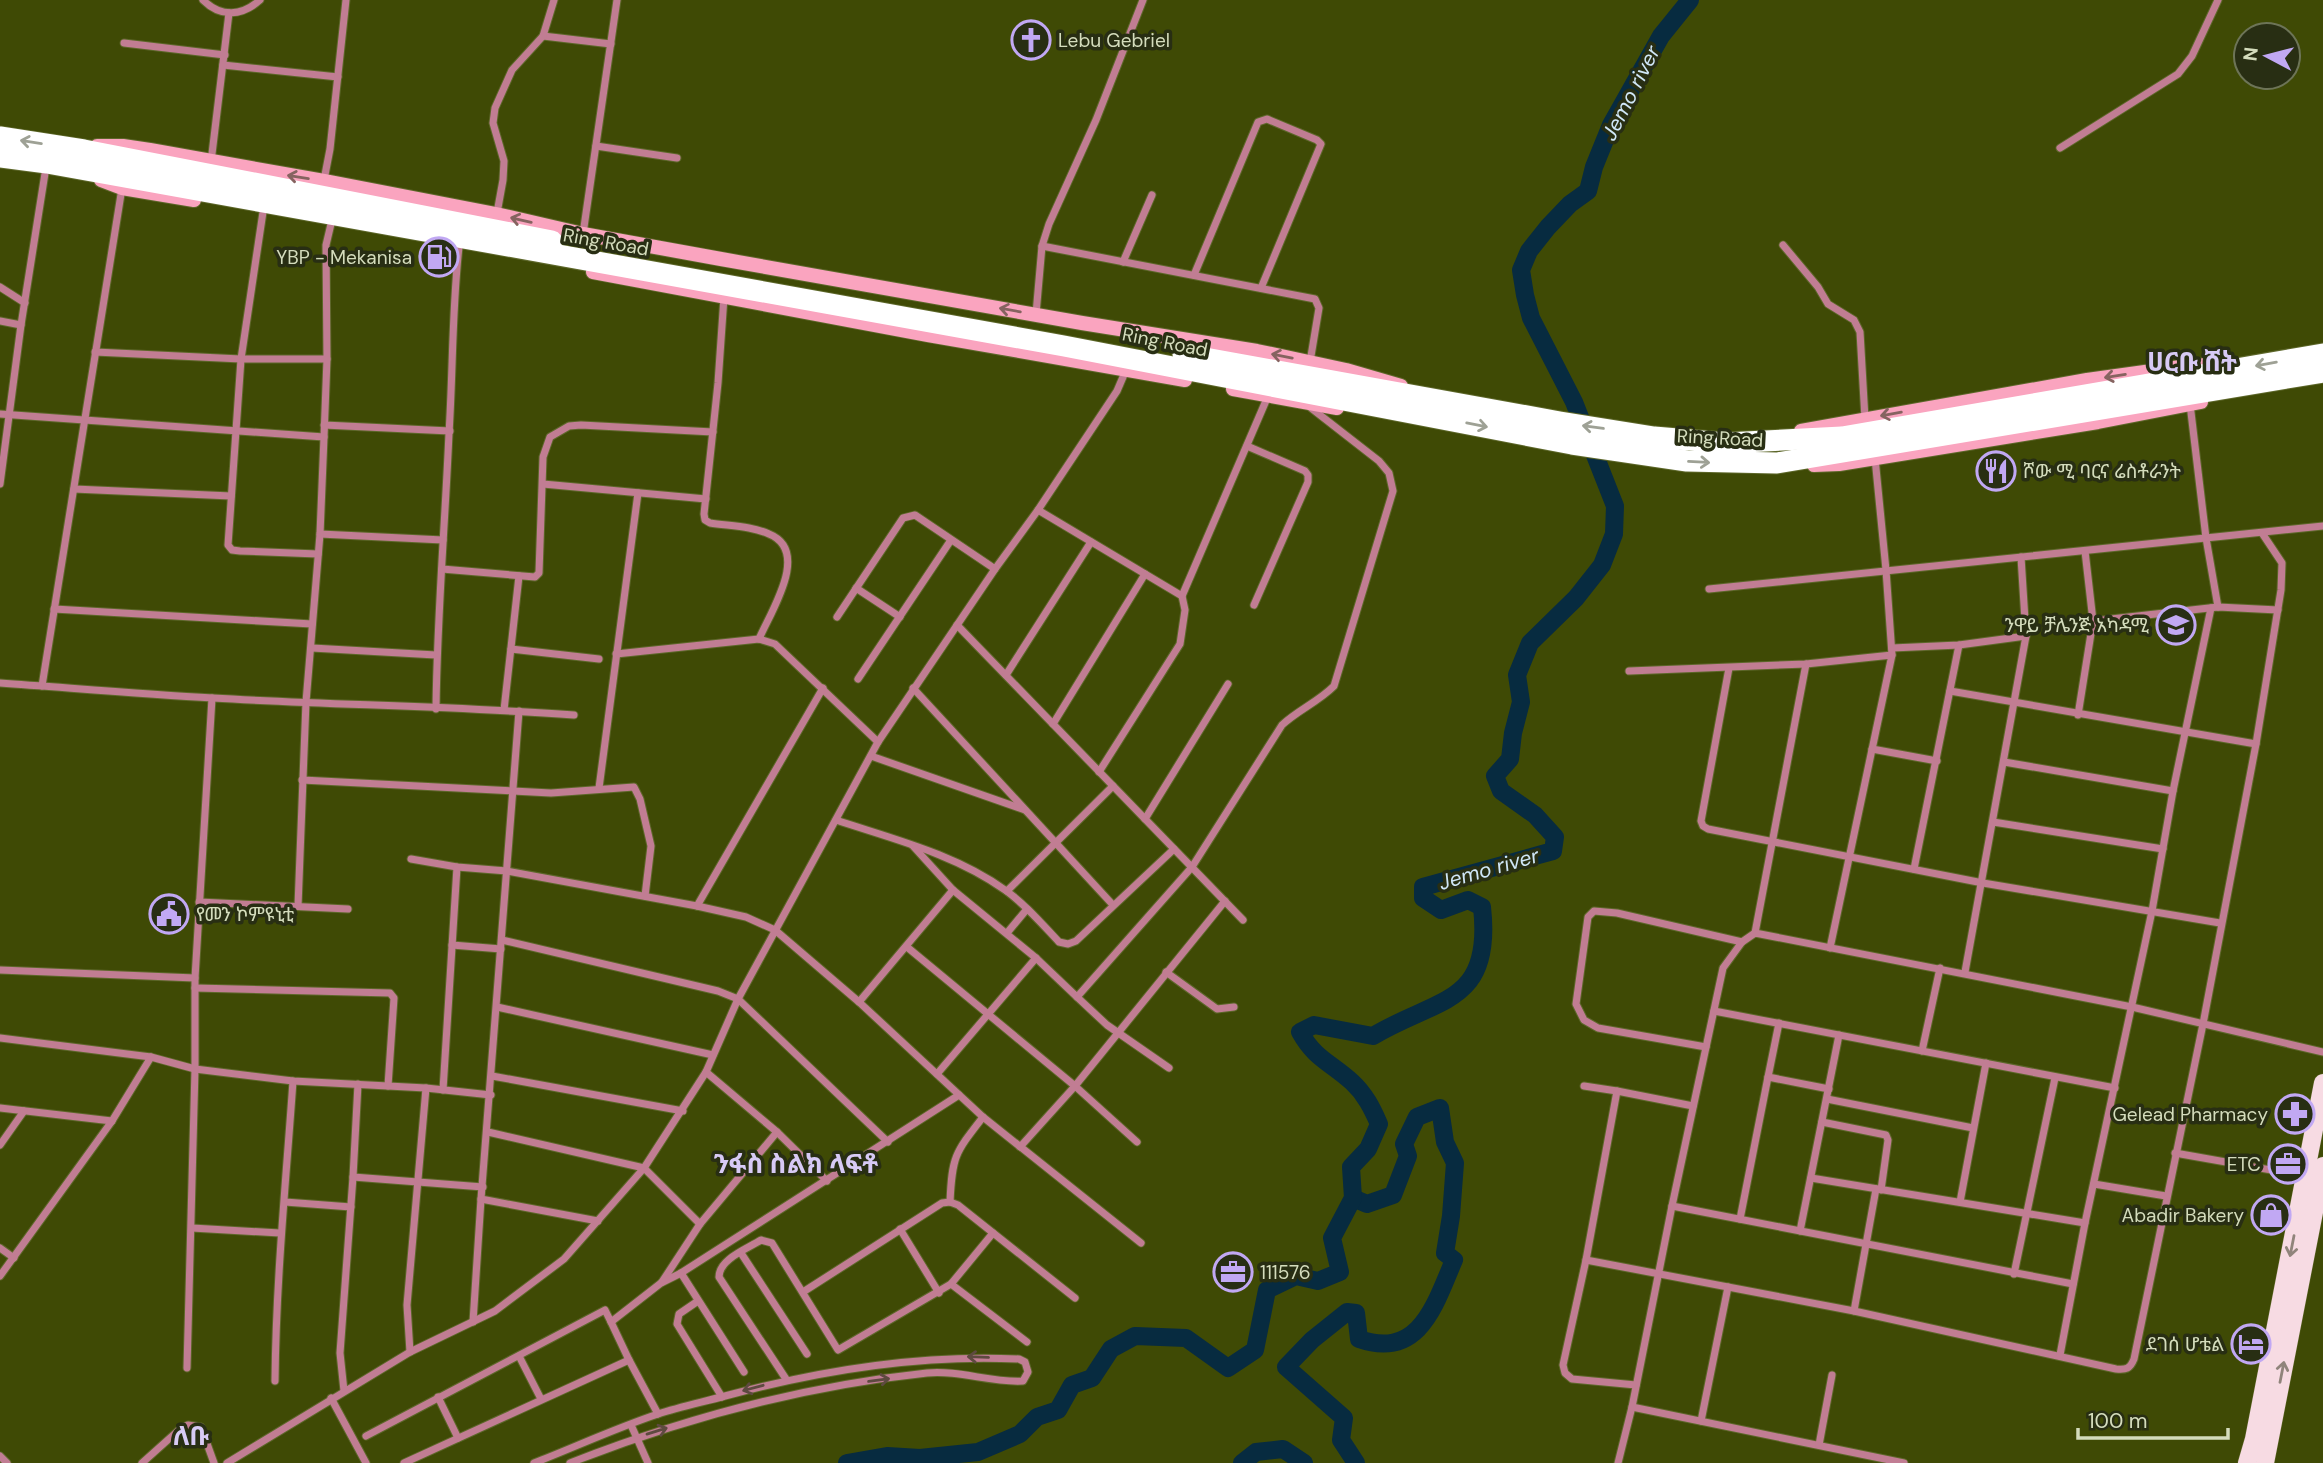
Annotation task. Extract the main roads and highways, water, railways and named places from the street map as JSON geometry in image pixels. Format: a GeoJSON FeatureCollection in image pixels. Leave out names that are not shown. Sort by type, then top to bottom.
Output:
{"type":"FeatureCollection","features":[{"type":"Feature","properties":{"kind":"highway","name":"Ring Road"},"geometry":{"type":"LineString","coordinates":[[0,137],[59,159]]}},
{"type":"Feature","properties":{"kind":"highway","name":"Ring Road"},"geometry":{"type":"LineString","coordinates":[[0,157],[59,159],[1414,404],[1689,441],[1770,442],[1842,437],[2231,379],[2323,372]]}},
{"type":"Feature","properties":{"kind":"highway","name":"Ring Road"},"geometry":{"type":"LineString","coordinates":[[1414,404],[1572,444],[1631,454],[1700,462],[1777,463],[2231,379],[2323,354]]}},
{"type":"Feature","properties":{"kind":"main road"},"geometry":{"type":"LineString","coordinates":[[2247,1463],[2254,1439],[2323,1083]]}},
{"type":"Feature","properties":{"kind":"main road"},"geometry":{"type":"LineString","coordinates":[[2265,1463],[2323,1166]]}},
{"type":"Feature","properties":{"kind":"waterway","name":"Jemo river"},"geometry":{"type":"LineString","coordinates":[[847,1463],[887,1456],[920,1458],[978,1452],[1020,1434],[1037,1417],[1058,1410],[1072,1385],[1092,1378],[1111,1349],[1135,1336],[1186,1338],[1228,1368],[1255,1350],[1267,1290],[1296,1276],[1318,1281],[1340,1272],[1332,1238],[1353,1198],[1351,1167],[1368,1149],[1379,1124],[1361,1091],[1317,1054],[1300,1032],[1314,1025],[1373,1036],[1456,994],[1469,981],[1479,963],[1483,939],[1482,907],[1468,900],[1441,910],[1423,898],[1423,887],[1553,851],[1555,837],[1535,815],[1501,791],[1495,776],[1510,759],[1521,702],[1517,675],[1530,643],[1576,598],[1602,565],[1614,534],[1615,506],[1574,402],[1531,318],[1521,270],[1529,251],[1548,227],[1570,204],[1588,191],[1594,167],[1611,125],[1661,36],[1690,0]]}},
{"type":"Feature","properties":{"kind":"waterway"},"geometry":{"type":"LineString","coordinates":[[1353,1198],[1367,1204],[1393,1195],[1408,1156],[1404,1144],[1417,1117],[1440,1108],[1445,1142],[1455,1163],[1445,1253],[1454,1260],[1432,1310],[1411,1335],[1397,1342],[1380,1343],[1359,1339],[1356,1313],[1347,1312],[1312,1340],[1286,1367],[1344,1418],[1341,1440],[1356,1463]]}},
{"type":"Feature","properties":{"kind":"waterway"},"geometry":{"type":"LineString","coordinates":[[1242,1463],[1256,1452],[1283,1449],[1304,1463]]}},
{"type":"Feature","properties":{"kind":"place","name":"Lebu Gebriel"},"geometry":{"type":"Point","coordinates":[1031,40]}},
{"type":"Feature","properties":{"kind":"place","name":"YBP - Mekanisa"},"geometry":{"type":"Point","coordinates":[439,257]}},
{"type":"Feature","properties":{"kind":"place","name":"ሾው ሚ ባርና ሬስቶራንት"},"geometry":{"type":"Point","coordinates":[1996,471]}},
{"type":"Feature","properties":{"kind":"place","name":"ንዋይ ቻሌንጅ አካዳሚ"},"geometry":{"type":"Point","coordinates":[2176,625]}},
{"type":"Feature","properties":{"kind":"place","name":"የመን ኮምዩኒቲ"},"geometry":{"type":"Point","coordinates":[169,914]}},
{"type":"Feature","properties":{"kind":"place","name":"Gelead Pharmacy"},"geometry":{"type":"Point","coordinates":[2295,1114]}},
{"type":"Feature","properties":{"kind":"place","name":"ETC"},"geometry":{"type":"Point","coordinates":[2288,1164]}},
{"type":"Feature","properties":{"kind":"place","name":"Abadir Bakery"},"geometry":{"type":"Point","coordinates":[2271,1215]}},
{"type":"Feature","properties":{"kind":"place","name":"111576"},"geometry":{"type":"Point","coordinates":[1233,1272]}},
{"type":"Feature","properties":{"kind":"place","name":"ደገሰ ሆቴል"},"geometry":{"type":"Point","coordinates":[2251,1344]}},
{"type":"Feature","properties":{"kind":"district","name":"ሀርቡ ሸት"},"geometry":{"type":"Point","coordinates":[2192,362]}},
{"type":"Feature","properties":{"kind":"district","name":"ንፋስ ስልክ ላፍቶ"},"geometry":{"type":"Point","coordinates":[796,1164]}},
{"type":"Feature","properties":{"kind":"district","name":"ለቡ"},"geometry":{"type":"Point","coordinates":[191,1436]}}]}
